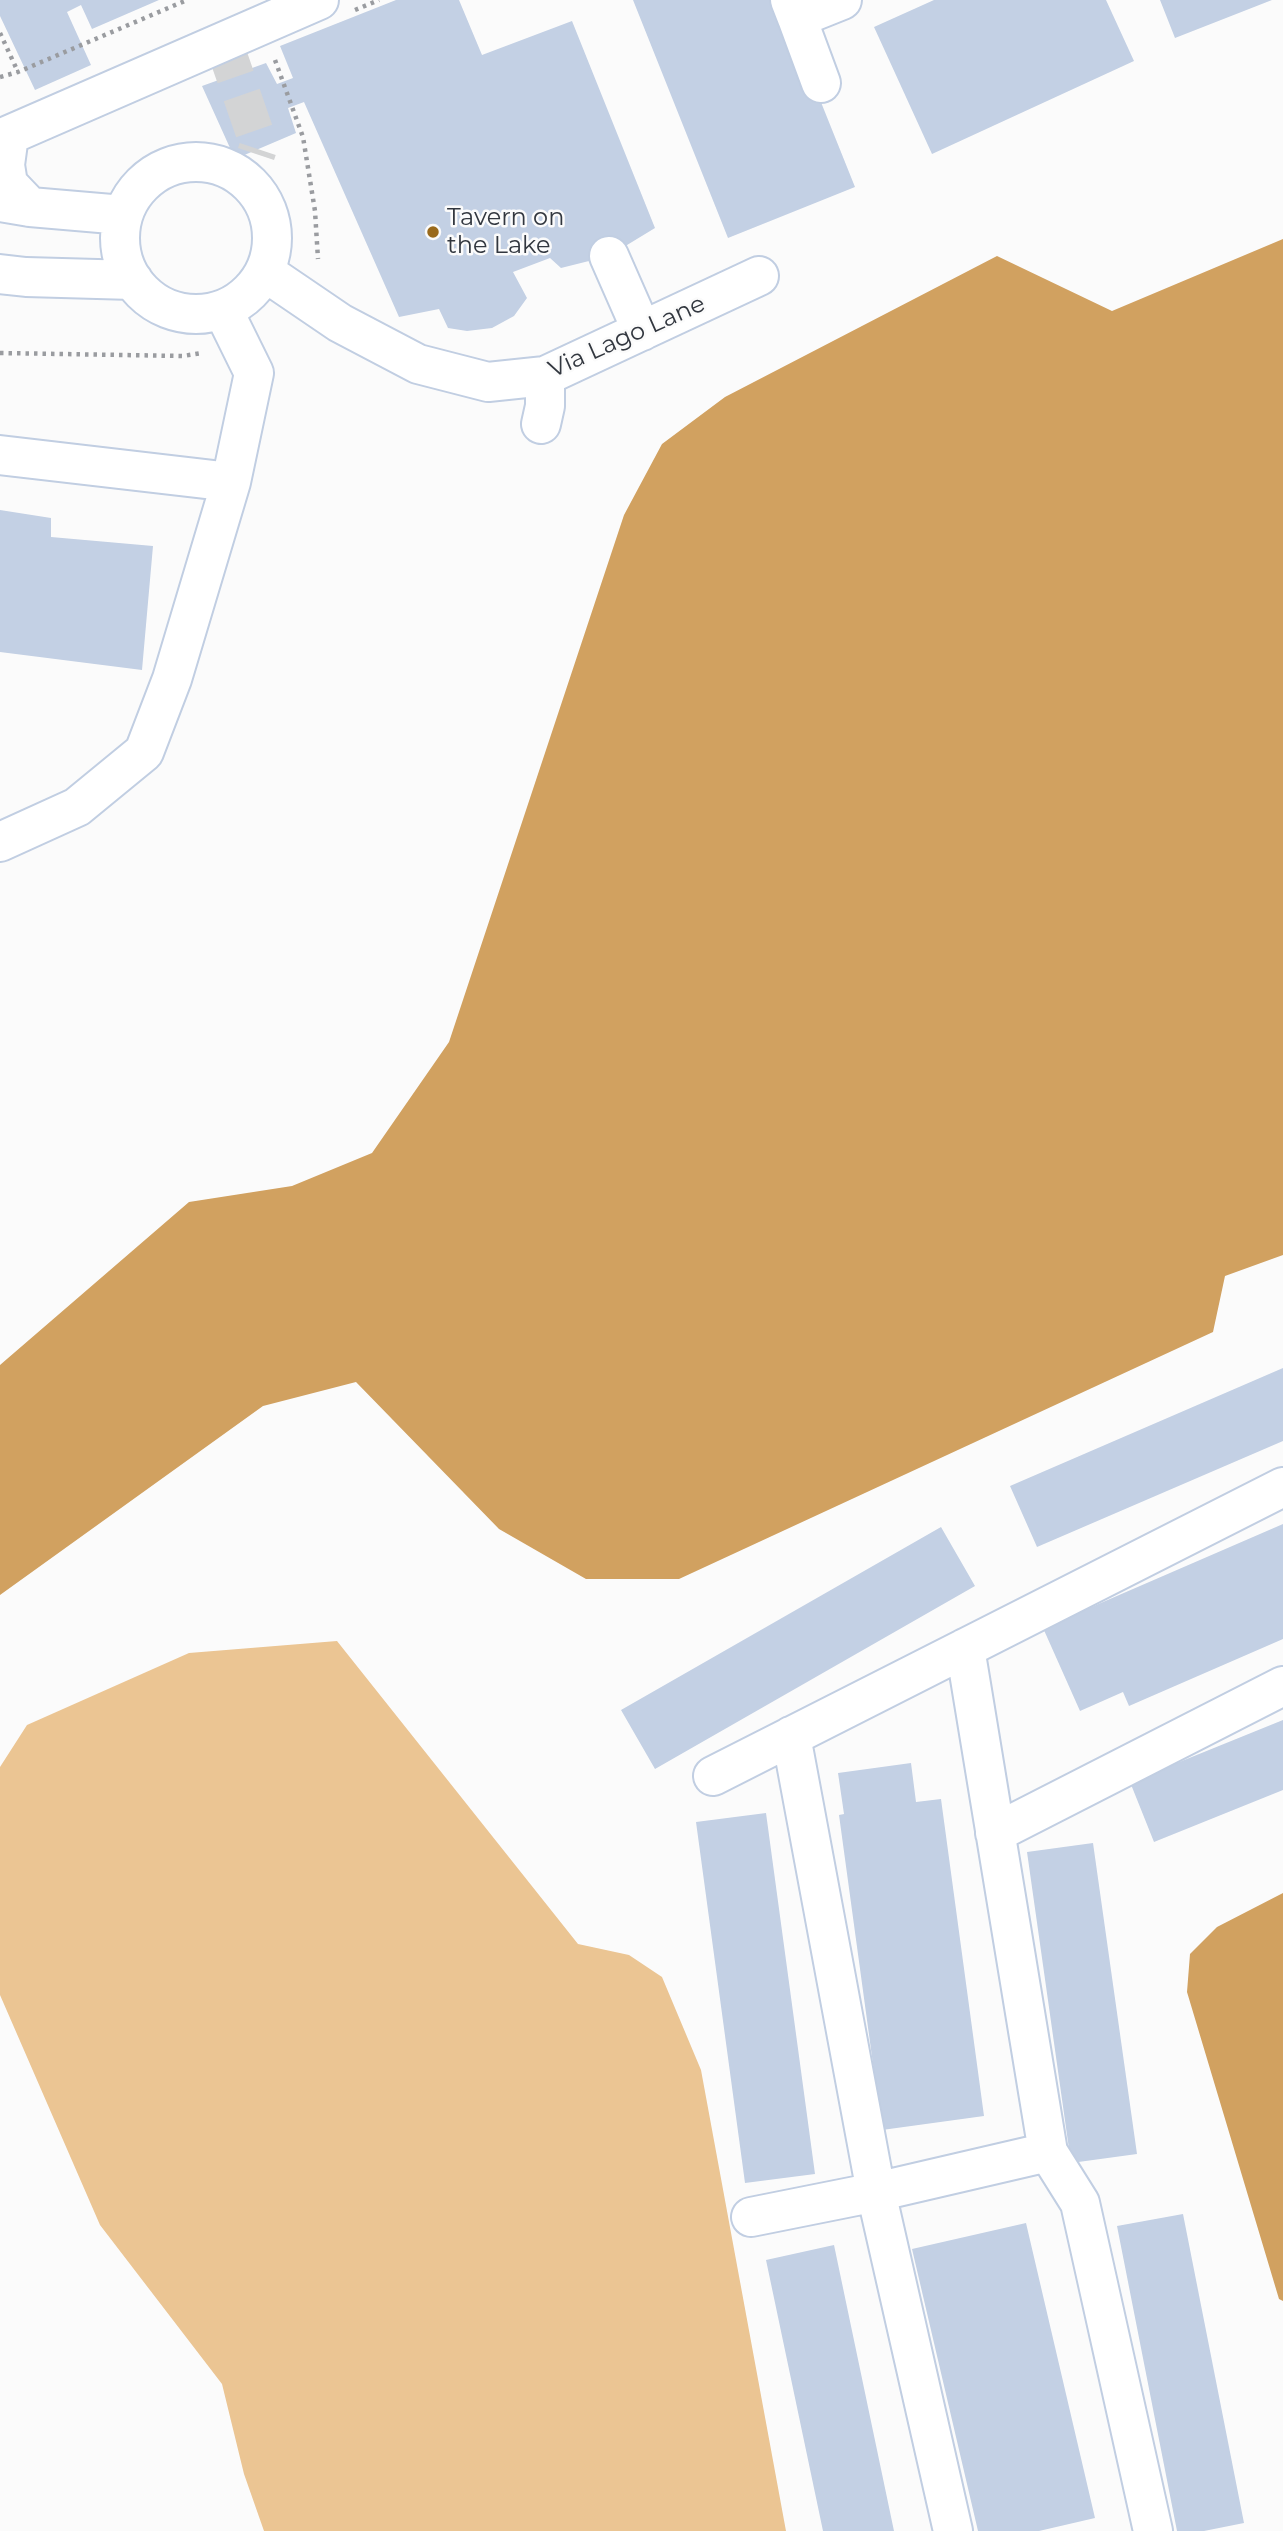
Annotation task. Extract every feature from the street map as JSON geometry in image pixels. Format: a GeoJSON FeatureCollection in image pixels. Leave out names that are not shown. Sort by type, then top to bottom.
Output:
{"type":"FeatureCollection","features":[{"type":"Feature","properties":{"kind":"street"},"geometry":{"type":"LineString","coordinates":[[123,215],[15,205],[8,184],[4,137],[319,0]]}},
{"type":"Feature","properties":{"kind":"street"},"geometry":{"type":"LineString","coordinates":[[821,83],[793,9],[842,0]]}},
{"type":"Feature","properties":{"kind":"street"},"geometry":{"type":"LineString","coordinates":[[189,162],[250,166],[270,215],[273,240],[270,261],[256,285],[238,302],[223,310],[203,314],[174,311],[144,294],[132,280],[120,243],[123,215],[137,189],[151,176],[170,166],[189,162]]}},
{"type":"Feature","properties":{"kind":"street"},"geometry":{"type":"LineString","coordinates":[[609,256],[642,331]]}},
{"type":"Feature","properties":{"kind":"street","name":"Via Lago Lane"},"geometry":{"type":"LineString","coordinates":[[265,272],[340,323],[418,364],[488,382],[545,376],[760,276]]}},
{"type":"Feature","properties":{"kind":"street"},"geometry":{"type":"LineString","coordinates":[[0,274],[132,280]]}},
{"type":"Feature","properties":{"kind":"street"},"geometry":{"type":"LineString","coordinates":[[0,842],[77,807],[144,751],[172,679],[231,482],[254,373],[223,310]]}},
{"type":"Feature","properties":{"kind":"street"},"geometry":{"type":"LineString","coordinates":[[541,424],[545,406],[545,376]]}},
{"type":"Feature","properties":{"kind":"street"},"geometry":{"type":"LineString","coordinates":[[0,455],[231,482]]}},
{"type":"Feature","properties":{"kind":"street"},"geometry":{"type":"LineString","coordinates":[[713,1776],[1283,1487]]}},
{"type":"Feature","properties":{"kind":"street"},"geometry":{"type":"LineString","coordinates":[[965,1648],[1048,2152],[1080,2203],[1153,2531]]}},
{"type":"Feature","properties":{"kind":"street"},"geometry":{"type":"LineString","coordinates":[[995,1833],[1283,1686]]}},
{"type":"Feature","properties":{"kind":"street"},"geometry":{"type":"LineString","coordinates":[[791,1736],[876,2192],[953,2531]]}},
{"type":"Feature","properties":{"kind":"street"},"geometry":{"type":"LineString","coordinates":[[751,2217],[876,2192],[1048,2152]]}},
{"type":"Feature","properties":{"kind":"path"},"geometry":{"type":"LineString","coordinates":[[0,77],[18,72],[187,0]]}},
{"type":"Feature","properties":{"kind":"path"},"geometry":{"type":"LineString","coordinates":[[0,33],[18,72]]}},
{"type":"Feature","properties":{"kind":"path"},"geometry":{"type":"LineString","coordinates":[[270,48],[303,137],[315,211],[318,263]]}},
{"type":"Feature","properties":{"kind":"path"},"geometry":{"type":"LineString","coordinates":[[0,353],[183,356]]}},
{"type":"Feature","properties":{"kind":"shaded area"},"geometry":{"type":"Polygon","coordinates":[[[1283,239],[1283,1255],[1225,1276],[1213,1332],[679,1579],[586,1579],[499,1529],[356,1382],[263,1406],[0,1595],[0,1365],[189,1202],[292,1186],[372,1153],[449,1042],[624,515],[662,444],[725,397],[997,256],[1112,311],[1283,239]]]}},
{"type":"Feature","properties":{"kind":"shaded area"},"geometry":{"type":"Polygon","coordinates":[[[337,1641],[578,1944],[629,1955],[662,1977],[701,2070],[786,2531],[264,2531],[244,2474],[222,2384],[100,2225],[0,1995],[0,1767],[27,1725],[189,1653],[337,1641]]]}},
{"type":"Feature","properties":{"kind":"shaded area"},"geometry":{"type":"Polygon","coordinates":[[[1283,1893],[1283,2301],[1279,2299],[1187,1992],[1190,1954],[1217,1927],[1283,1893]]]}},
{"type":"Feature","properties":{"kind":"building"},"geometry":{"type":"Polygon","coordinates":[[[0,0],[159,0],[92,29],[81,5],[67,12],[91,65],[35,90],[0,16],[0,0]]]}},
{"type":"Feature","properties":{"kind":"building"},"geometry":{"type":"Polygon","coordinates":[[[396,0],[459,0],[482,55],[572,21],[655,228],[609,256],[561,268],[550,258],[513,272],[527,298],[514,316],[492,328],[467,331],[448,328],[439,309],[399,317],[304,102],[288,108],[296,133],[235,159],[202,86],[266,63],[277,84],[293,78],[280,46],[396,0]]]}},
{"type":"Feature","properties":{"kind":"building"},"geometry":{"type":"Polygon","coordinates":[[[633,0],[780,0],[855,187],[728,238],[633,0]]]}},
{"type":"Feature","properties":{"kind":"building"},"geometry":{"type":"Polygon","coordinates":[[[934,0],[1106,0],[1134,61],[932,154],[874,27],[934,0]]]}},
{"type":"Feature","properties":{"kind":"building"},"geometry":{"type":"Polygon","coordinates":[[[1160,0],[1272,0],[1175,38],[1160,0]]]}},
{"type":"Feature","properties":{"kind":"building"},"geometry":{"type":"Polygon","coordinates":[[[0,510],[51,518],[51,537],[153,546],[142,670],[0,652],[0,510]]]}},
{"type":"Feature","properties":{"kind":"building"},"geometry":{"type":"Polygon","coordinates":[[[1283,1368],[1283,1441],[1037,1547],[1010,1486],[1283,1368]]]}},
{"type":"Feature","properties":{"kind":"building"},"geometry":{"type":"Polygon","coordinates":[[[1283,1524],[1283,1639],[1129,1706],[1123,1692],[1080,1711],[1043,1628],[1283,1524]]]}},
{"type":"Feature","properties":{"kind":"building"},"geometry":{"type":"Polygon","coordinates":[[[941,1527],[975,1586],[655,1769],[621,1710],[941,1527]]]}},
{"type":"Feature","properties":{"kind":"building"},"geometry":{"type":"Polygon","coordinates":[[[1283,1720],[1283,1790],[1154,1842],[1130,1782],[1283,1720]]]}},
{"type":"Feature","properties":{"kind":"building"},"geometry":{"type":"Polygon","coordinates":[[[911,1763],[916,1802],[941,1799],[984,2116],[882,2130],[839,1815],[844,1814],[838,1773],[911,1763]]]}},
{"type":"Feature","properties":{"kind":"building"},"geometry":{"type":"Polygon","coordinates":[[[766,1813],[815,2174],[745,2183],[696,1822],[766,1813]]]}},
{"type":"Feature","properties":{"kind":"building"},"geometry":{"type":"Polygon","coordinates":[[[1093,1843],[1137,2154],[1071,2163],[1027,1852],[1093,1843]]]}},
{"type":"Feature","properties":{"kind":"building"},"geometry":{"type":"Polygon","coordinates":[[[1183,2214],[1244,2523],[1204,2531],[1177,2531],[1117,2226],[1183,2214]]]}},
{"type":"Feature","properties":{"kind":"building"},"geometry":{"type":"Polygon","coordinates":[[[1026,2223],[1095,2518],[1039,2531],[978,2531],[912,2249],[1026,2223]]]}},
{"type":"Feature","properties":{"kind":"building"},"geometry":{"type":"Polygon","coordinates":[[[834,2245],[894,2531],[823,2531],[766,2260],[834,2245]]]}},
{"type":"Feature","properties":{"kind":"tunnel"},"geometry":{"type":"LineString","coordinates":[[221,42],[259,145],[256,154]]}},
{"type":"Feature","properties":{"kind":"place","name":"Tavern on the Lake"},"geometry":{"type":"Point","coordinates":[433,232]}}]}
